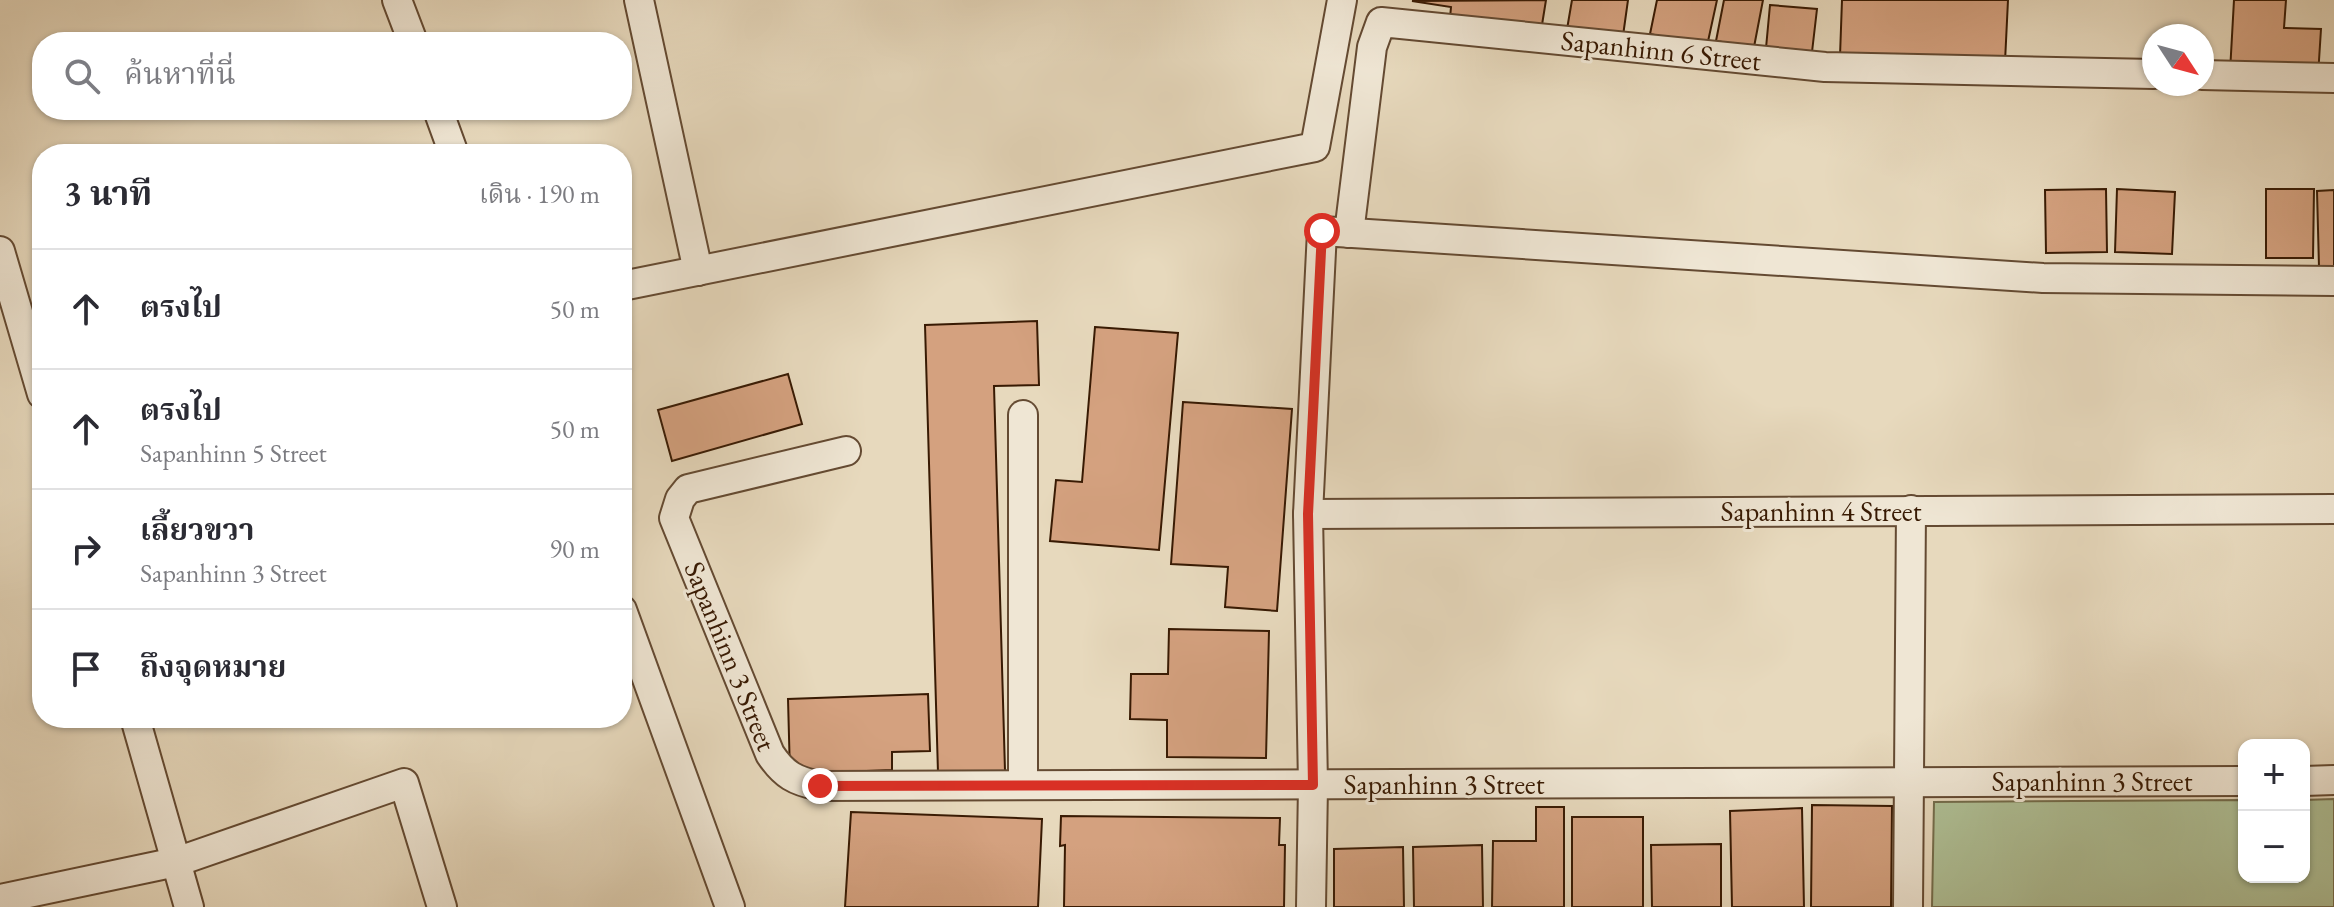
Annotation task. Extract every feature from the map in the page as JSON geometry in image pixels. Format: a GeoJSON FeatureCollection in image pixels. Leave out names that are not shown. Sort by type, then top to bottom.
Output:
{"type":"FeatureCollection","features":[{"type":"Feature","properties":{"kind":"street"},"geometry":{"type":"LineString","coordinates":[[397,0],[409,32]]}},
{"type":"Feature","properties":{"kind":"street"},"geometry":{"type":"LineString","coordinates":[[639,0],[698,271]]}},
{"type":"Feature","properties":{"kind":"street"},"geometry":{"type":"LineString","coordinates":[[632,284],[1315,147],[1342,0]]}},
{"type":"Feature","properties":{"kind":"street","name":"Sapanhinn 6 Street"},"geometry":{"type":"LineString","coordinates":[[1349,233],[1372,47],[1381,22],[1825,67],[2142,74]]}},
{"type":"Feature","properties":{"kind":"street"},"geometry":{"type":"LineString","coordinates":[[2214,75],[2334,78]]}},
{"type":"Feature","properties":{"kind":"street"},"geometry":{"type":"LineString","coordinates":[[442,120],[450,144]]}},
{"type":"Feature","properties":{"kind":"street"},"geometry":{"type":"LineString","coordinates":[[1311,907],[1313,785],[1308,514],[1322,231],[2043,278],[2334,281]]}},
{"type":"Feature","properties":{"kind":"street"},"geometry":{"type":"LineString","coordinates":[[0,251],[32,360]]}},
{"type":"Feature","properties":{"kind":"street"},"geometry":{"type":"LineString","coordinates":[[1023,415],[1023,785]]}},
{"type":"Feature","properties":{"kind":"street","name":"Sapanhinn 3 Street"},"geometry":{"type":"LineString","coordinates":[[846,451],[688,489],[674,518],[770,754],[782,772],[795,781],[820,786],[2238,781]]}},
{"type":"Feature","properties":{"kind":"street","name":"Sapanhinn 4 Street"},"geometry":{"type":"LineString","coordinates":[[1308,514],[2334,509]]}},
{"type":"Feature","properties":{"kind":"street"},"geometry":{"type":"LineString","coordinates":[[1908,907],[1911,510]]}},
{"type":"Feature","properties":{"kind":"street"},"geometry":{"type":"LineString","coordinates":[[632,638],[730,907]]}},
{"type":"Feature","properties":{"kind":"street"},"geometry":{"type":"LineString","coordinates":[[138,728],[189,907]]}},
{"type":"Feature","properties":{"kind":"street"},"geometry":{"type":"LineString","coordinates":[[2310,781],[2334,780]]}},
{"type":"Feature","properties":{"kind":"street"},"geometry":{"type":"LineString","coordinates":[[0,899],[176,862],[404,783],[442,907]]}},
{"type":"Feature","properties":{"kind":"green space"},"geometry":{"type":"Polygon","coordinates":[[[2334,799],[2334,907],[1932,907],[1934,802],[2238,800],[2238,883],[2310,883],[2310,800],[2334,799]]]}},
{"type":"Feature","properties":{"kind":"building"},"geometry":{"type":"Polygon","coordinates":[[[1546,0],[1541,31],[1450,18],[1451,7],[1412,1],[1546,0]]]}},
{"type":"Feature","properties":{"kind":"building"},"geometry":{"type":"Polygon","coordinates":[[[1572,0],[1628,0],[1622,43],[1566,35],[1572,0]]]}},
{"type":"Feature","properties":{"kind":"building"},"geometry":{"type":"Polygon","coordinates":[[[1657,0],[1717,0],[1707,46],[1650,34],[1657,0]]]}},
{"type":"Feature","properties":{"kind":"building"},"geometry":{"type":"Polygon","coordinates":[[[1724,0],[1763,0],[1754,47],[1716,41],[1724,0]]]}},
{"type":"Feature","properties":{"kind":"building"},"geometry":{"type":"Polygon","coordinates":[[[1842,0],[2008,0],[2005,62],[1840,56],[1842,0]]]}},
{"type":"Feature","properties":{"kind":"building"},"geometry":{"type":"Polygon","coordinates":[[[2234,0],[2286,0],[2284,28],[2321,29],[2318,76],[2230,72],[2234,0]]]}},
{"type":"Feature","properties":{"kind":"building"},"geometry":{"type":"Polygon","coordinates":[[[1770,5],[1817,9],[1812,52],[1766,48],[1770,5]]]}},
{"type":"Feature","properties":{"kind":"building"},"geometry":{"type":"Polygon","coordinates":[[[2106,189],[2107,252],[2046,253],[2045,190],[2106,189]]]}},
{"type":"Feature","properties":{"kind":"building"},"geometry":{"type":"Polygon","coordinates":[[[2117,189],[2175,192],[2172,254],[2115,252],[2117,189]]]}},
{"type":"Feature","properties":{"kind":"building"},"geometry":{"type":"Polygon","coordinates":[[[2266,189],[2314,189],[2313,258],[2266,258],[2266,189]]]}},
{"type":"Feature","properties":{"kind":"building"},"geometry":{"type":"Polygon","coordinates":[[[2334,190],[2334,266],[2319,267],[2317,191],[2334,190]]]}},
{"type":"Feature","properties":{"kind":"building"},"geometry":{"type":"Polygon","coordinates":[[[1037,321],[1039,385],[994,386],[1005,771],[938,773],[925,325],[1037,321]]]}},
{"type":"Feature","properties":{"kind":"building"},"geometry":{"type":"Polygon","coordinates":[[[1095,327],[1178,333],[1159,550],[1050,541],[1056,480],[1082,482],[1095,327]]]}},
{"type":"Feature","properties":{"kind":"building"},"geometry":{"type":"Polygon","coordinates":[[[788,374],[802,424],[672,461],[658,410],[788,374]]]}},
{"type":"Feature","properties":{"kind":"building"},"geometry":{"type":"Polygon","coordinates":[[[1183,402],[1292,409],[1277,611],[1225,607],[1228,567],[1171,564],[1183,402]]]}},
{"type":"Feature","properties":{"kind":"building"},"geometry":{"type":"Polygon","coordinates":[[[1169,629],[1269,631],[1266,758],[1167,757],[1167,720],[1130,719],[1131,674],[1168,674],[1169,629]]]}},
{"type":"Feature","properties":{"kind":"building"},"geometry":{"type":"Polygon","coordinates":[[[928,694],[930,751],[892,752],[892,770],[790,774],[788,699],[928,694]]]}},
{"type":"Feature","properties":{"kind":"building"},"geometry":{"type":"Polygon","coordinates":[[[1812,805],[1892,806],[1891,907],[1811,907],[1812,805]]]}},
{"type":"Feature","properties":{"kind":"building"},"geometry":{"type":"Polygon","coordinates":[[[1536,807],[1564,807],[1564,907],[1492,907],[1493,841],[1536,841],[1536,807]]]}},
{"type":"Feature","properties":{"kind":"building"},"geometry":{"type":"Polygon","coordinates":[[[1802,808],[1804,907],[1732,907],[1730,811],[1802,808]]]}},
{"type":"Feature","properties":{"kind":"building"},"geometry":{"type":"Polygon","coordinates":[[[851,812],[1042,819],[1038,907],[845,907],[851,812]]]}},
{"type":"Feature","properties":{"kind":"building"},"geometry":{"type":"Polygon","coordinates":[[[1061,816],[1280,818],[1279,845],[1285,845],[1284,907],[1064,907],[1065,845],[1060,846],[1061,816]]]}},
{"type":"Feature","properties":{"kind":"building"},"geometry":{"type":"Polygon","coordinates":[[[1572,817],[1643,817],[1643,907],[1572,907],[1572,817]]]}},
{"type":"Feature","properties":{"kind":"building"},"geometry":{"type":"Polygon","coordinates":[[[1721,844],[1721,907],[1652,907],[1651,845],[1721,844]]]}},
{"type":"Feature","properties":{"kind":"building"},"geometry":{"type":"Polygon","coordinates":[[[1482,845],[1483,907],[1414,907],[1413,847],[1482,845]]]}},
{"type":"Feature","properties":{"kind":"building"},"geometry":{"type":"Polygon","coordinates":[[[1403,847],[1404,907],[1334,907],[1334,849],[1403,847]]]}},
{"type":"Feature","properties":{"kind":"route"},"geometry":{"type":"LineString","coordinates":[[820,786],[1313,785],[1308,514],[1322,231]]}}]}
